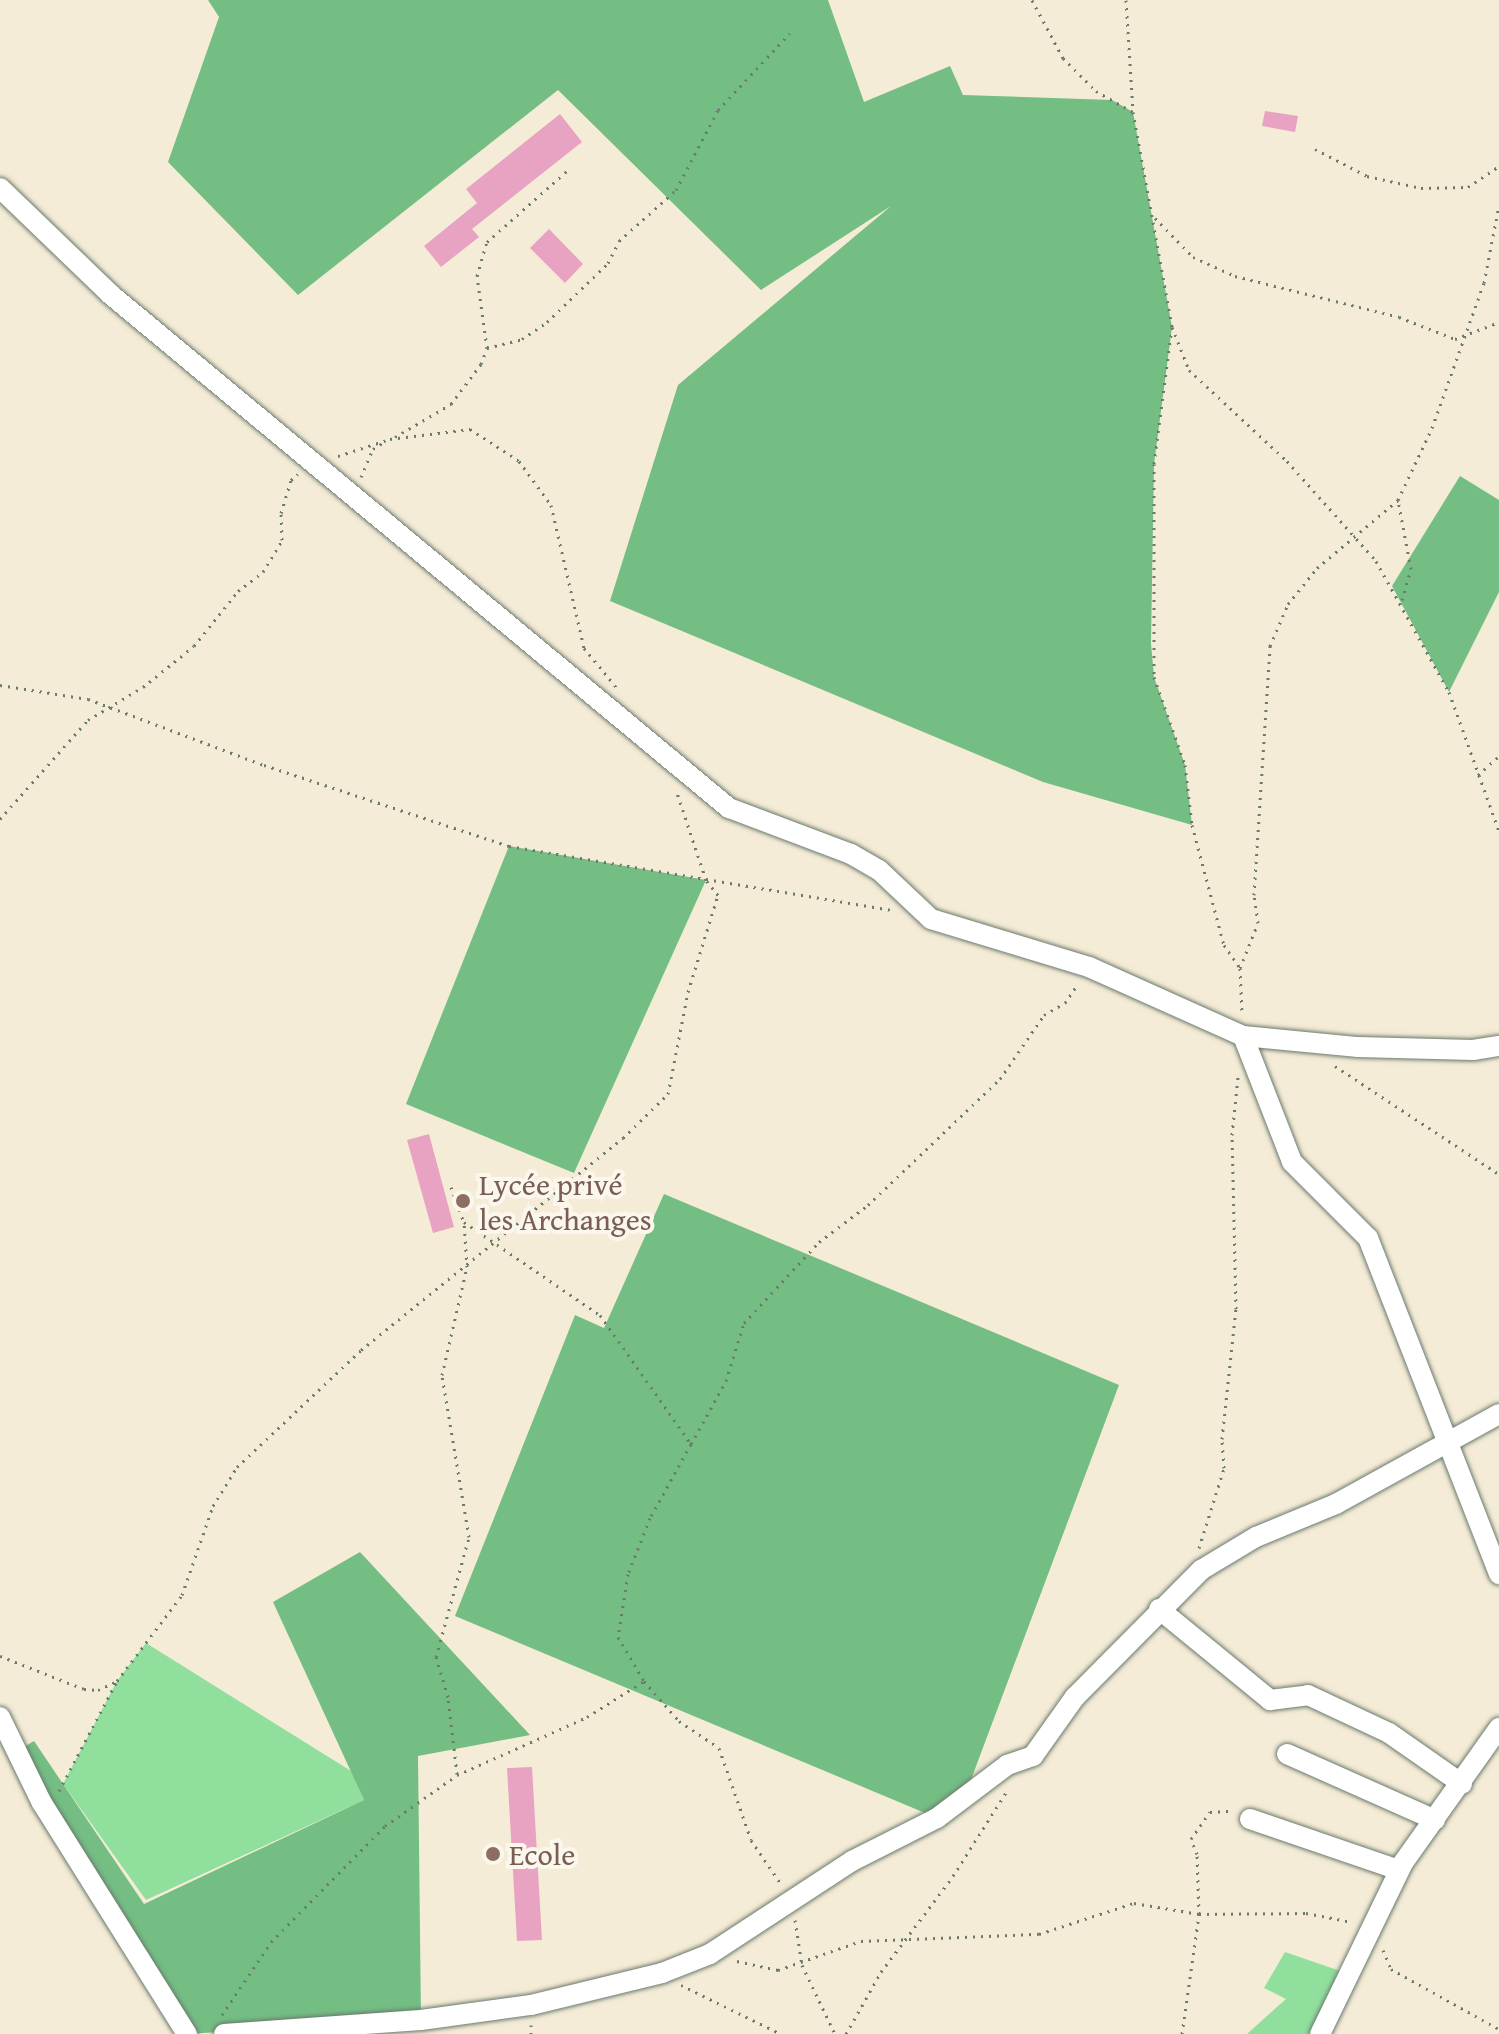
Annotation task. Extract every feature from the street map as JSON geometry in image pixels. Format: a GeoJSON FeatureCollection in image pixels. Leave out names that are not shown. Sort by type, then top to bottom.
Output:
{"type":"FeatureCollection","features":[{"type":"Feature","properties":{"kind":"street"},"geometry":{"type":"LineString","coordinates":[[0,188],[110,294],[729,808],[851,854],[879,870],[931,919],[1089,967],[1243,1036],[1358,1047],[1499,1046]]}},
{"type":"Feature","properties":{"kind":"street"},"geometry":{"type":"LineString","coordinates":[[1243,1036],[1292,1162],[1368,1238],[1444,1443],[1499,1574]]}},
{"type":"Feature","properties":{"kind":"street"},"geometry":{"type":"LineString","coordinates":[[221,2028],[531,2005],[662,1973],[710,1954],[852,1861],[937,1818],[1017,1759],[1033,1756],[1075,1697],[1201,1570],[1256,1537],[1336,1504],[1499,1414]]}},
{"type":"Feature","properties":{"kind":"street"},"geometry":{"type":"LineString","coordinates":[[1159,1609],[1270,1700],[1308,1695],[1389,1733],[1462,1784]]}},
{"type":"Feature","properties":{"kind":"street"},"geometry":{"type":"LineString","coordinates":[[0,1717],[49,1813],[187,2034]]}},
{"type":"Feature","properties":{"kind":"street"},"geometry":{"type":"LineString","coordinates":[[1320,2034],[1399,1870],[1499,1728]]}},
{"type":"Feature","properties":{"kind":"street"},"geometry":{"type":"LineString","coordinates":[[1287,1754],[1435,1820]]}},
{"type":"Feature","properties":{"kind":"street"},"geometry":{"type":"LineString","coordinates":[[1250,1819],[1399,1870]]}},
{"type":"Feature","properties":{"kind":"path"},"geometry":{"type":"LineString","coordinates":[[1032,0],[1063,58],[1096,91],[1133,112]]}},
{"type":"Feature","properties":{"kind":"path"},"geometry":{"type":"LineString","coordinates":[[1126,0],[1133,112],[1155,218],[1172,327],[1189,370],[1287,461],[1355,536],[1401,603],[1449,692],[1499,831]]}},
{"type":"Feature","properties":{"kind":"path"},"geometry":{"type":"LineString","coordinates":[[487,348],[522,339],[547,322],[608,263],[619,241],[676,190],[718,110],[790,33]]}},
{"type":"Feature","properties":{"kind":"path"},"geometry":{"type":"LineString","coordinates":[[1315,149],[1367,176],[1421,188],[1468,187],[1499,166]]}},
{"type":"Feature","properties":{"kind":"path"},"geometry":{"type":"LineString","coordinates":[[362,504],[362,465],[373,449],[451,404],[487,348],[477,276],[487,242],[567,171]]}},
{"type":"Feature","properties":{"kind":"path"},"geometry":{"type":"LineString","coordinates":[[1201,1570],[1198,1542],[1224,1468],[1222,1439],[1236,1309],[1232,1135],[1243,1036],[1240,968],[1258,923],[1254,895],[1270,646],[1288,604],[1317,568],[1398,500],[1432,428],[1484,283],[1499,205]]}},
{"type":"Feature","properties":{"kind":"path"},"geometry":{"type":"LineString","coordinates":[[1155,218],[1193,257],[1235,276],[1399,317],[1439,337],[1464,337],[1499,322]]}},
{"type":"Feature","properties":{"kind":"path"},"geometry":{"type":"LineString","coordinates":[[1172,327],[1154,464],[1154,677],[1185,765],[1192,825],[1224,945],[1240,968]]}},
{"type":"Feature","properties":{"kind":"path"},"geometry":{"type":"LineString","coordinates":[[0,819],[88,720],[113,707],[194,646],[238,591],[263,572],[282,540],[281,513],[291,480],[313,464],[390,439],[470,429],[534,476],[551,505],[580,638],[622,694]]}},
{"type":"Feature","properties":{"kind":"path"},"geometry":{"type":"LineString","coordinates":[[1398,500],[1411,569],[1401,603]]}},
{"type":"Feature","properties":{"kind":"path"},"geometry":{"type":"LineString","coordinates":[[0,685],[113,707],[264,765],[509,846],[706,880],[843,899],[931,919]]}},
{"type":"Feature","properties":{"kind":"path"},"geometry":{"type":"LineString","coordinates":[[1478,775],[1499,756]]}},
{"type":"Feature","properties":{"kind":"path"},"geometry":{"type":"LineString","coordinates":[[49,1813],[117,1681],[182,1595],[213,1506],[237,1467],[361,1350],[495,1244],[668,1094],[688,992],[718,895],[706,880],[668,758]]}},
{"type":"Feature","properties":{"kind":"path"},"geometry":{"type":"LineString","coordinates":[[835,2034],[802,1965],[792,1900],[751,1840],[719,1748],[679,1721],[644,1681],[618,1637],[628,1574],[650,1518],[726,1381],[744,1323],[819,1242],[868,1205],[1000,1079],[1044,1015],[1065,1003],[1089,967]]}},
{"type":"Feature","properties":{"kind":"path"},"geometry":{"type":"LineString","coordinates":[[1332,1063],[1499,1174]]}},
{"type":"Feature","properties":{"kind":"path"},"geometry":{"type":"LineString","coordinates":[[451,1187],[464,1222],[467,1267],[442,1375],[469,1537],[436,1657],[448,1697],[457,1775]]}},
{"type":"Feature","properties":{"kind":"path"},"geometry":{"type":"LineString","coordinates":[[464,1222],[600,1315],[691,1444]]}},
{"type":"Feature","properties":{"kind":"path"},"geometry":{"type":"LineString","coordinates":[[0,1656],[84,1689],[98,1690],[117,1681]]}},
{"type":"Feature","properties":{"kind":"path"},"geometry":{"type":"LineString","coordinates":[[221,2028],[271,1942],[385,1826],[457,1775],[587,1717],[644,1681]]}},
{"type":"Feature","properties":{"kind":"path"},"geometry":{"type":"LineString","coordinates":[[846,2034],[901,1942],[953,1876],[1008,1789]]}},
{"type":"Feature","properties":{"kind":"path"},"geometry":{"type":"LineString","coordinates":[[1182,2034],[1199,1914],[1197,1854],[1191,1839],[1210,1812],[1225,1808],[1250,1819]]}},
{"type":"Feature","properties":{"kind":"path"},"geometry":{"type":"LineString","coordinates":[[710,1954],[778,1970],[802,1965],[861,1941],[901,1942],[1039,1934],[1134,1903],[1199,1914],[1306,1913],[1372,1925],[1391,1969],[1499,2029]]}},
{"type":"Feature","properties":{"kind":"path"},"geometry":{"type":"LineString","coordinates":[[662,1973],[707,2003],[781,2034]]}},
{"type":"Feature","properties":{"kind":"green space"},"geometry":{"type":"Polygon","coordinates":[[[208,0],[828,0],[864,102],[950,66],[963,95],[1112,100],[1133,112],[1172,327],[1154,464],[1151,643],[1154,677],[1185,765],[1192,825],[1043,782],[610,601],[678,385],[891,206],[761,290],[558,90],[298,295],[168,162],[219,17],[208,0]]]}},
{"type":"Feature","properties":{"kind":"green space"},"geometry":{"type":"Polygon","coordinates":[[[1460,476],[1499,500],[1499,592],[1449,692],[1392,586],[1460,476]]]}},
{"type":"Feature","properties":{"kind":"green space"},"geometry":{"type":"Polygon","coordinates":[[[509,846],[706,880],[574,1173],[406,1104],[509,846]]]}},
{"type":"Feature","properties":{"kind":"green space"},"geometry":{"type":"Polygon","coordinates":[[[664,1194],[1119,1385],[963,1801],[937,1818],[455,1616],[575,1315],[604,1328],[664,1194]]]}},
{"type":"Feature","properties":{"kind":"green space"},"geometry":{"type":"Polygon","coordinates":[[[360,1552],[530,1735],[418,1756],[421,2020],[187,2034],[17,1751],[34,1741],[144,1904],[364,1800],[273,1602],[360,1552]]]}},
{"type":"Feature","properties":{"kind":"green space"},"geometry":{"type":"Polygon","coordinates":[[[146,1643],[351,1771],[364,1800],[146,1900],[63,1784],[117,1681],[146,1643]]]}},
{"type":"Feature","properties":{"kind":"green space"},"geometry":{"type":"Polygon","coordinates":[[[1285,1952],[1349,1974],[1320,2034],[1247,2034],[1286,1999],[1264,1988],[1285,1952]]]}},
{"type":"Feature","properties":{"kind":"building"},"geometry":{"type":"Polygon","coordinates":[[[1265,111],[1298,116],[1295,132],[1262,126],[1265,111]]]}},
{"type":"Feature","properties":{"kind":"building"},"geometry":{"type":"Polygon","coordinates":[[[560,114],[582,142],[472,229],[479,237],[441,267],[424,246],[477,203],[466,189],[560,114]]]}},
{"type":"Feature","properties":{"kind":"building"},"geometry":{"type":"Polygon","coordinates":[[[549,229],[583,264],[565,283],[530,248],[549,229]]]}},
{"type":"Feature","properties":{"kind":"building"},"geometry":{"type":"Polygon","coordinates":[[[429,1134],[454,1227],[433,1233],[407,1140],[429,1134]]]}},
{"type":"Feature","properties":{"kind":"building"},"geometry":{"type":"Polygon","coordinates":[[[532,1767],[542,1940],[517,1941],[507,1768],[532,1767]]]}},
{"type":"Feature","properties":{"kind":"place","name":"Lycée privé les Archanges"},"geometry":{"type":"Point","coordinates":[463,1201]}},
{"type":"Feature","properties":{"kind":"place","name":"Ecole"},"geometry":{"type":"Point","coordinates":[493,1854]}}]}
